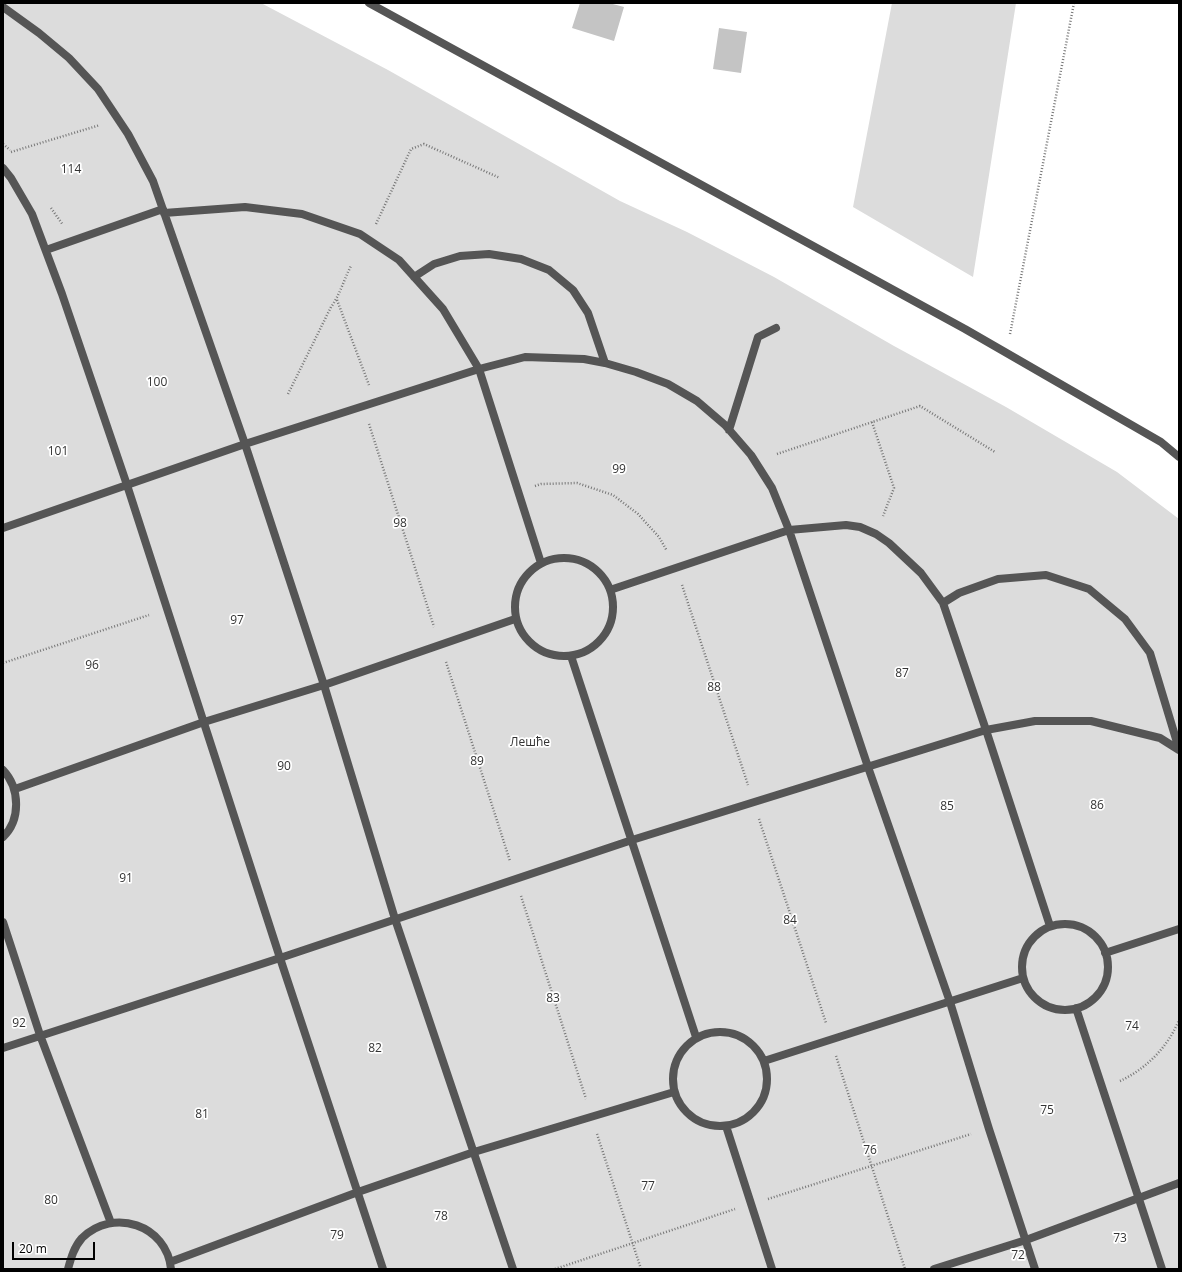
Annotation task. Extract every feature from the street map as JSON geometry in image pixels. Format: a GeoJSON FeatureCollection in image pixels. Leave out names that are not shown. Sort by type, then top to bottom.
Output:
{"type":"FeatureCollection","features":[{"type":"Feature","properties":{"kind":"street"},"geometry":{"type":"LineString","coordinates":[[369,3],[1006,352],[1161,442],[1179,456]]}},
{"type":"Feature","properties":{"kind":"street"},"geometry":{"type":"LineString","coordinates":[[3,7],[69,58],[98,89],[128,134],[153,181],[245,444],[324,685],[395,919],[514,1269]]}},
{"type":"Feature","properties":{"kind":"street"},"geometry":{"type":"LineString","coordinates":[[3,168],[11,178],[32,214],[46,250],[127,485],[280,958],[383,1269]]}},
{"type":"Feature","properties":{"kind":"street"},"geometry":{"type":"LineString","coordinates":[[46,250],[163,211],[245,206],[302,214],[360,234],[399,260],[443,309],[479,369],[541,563]]}},
{"type":"Feature","properties":{"kind":"street"},"geometry":{"type":"LineString","coordinates":[[414,277],[434,264],[460,256],[489,254],[521,259],[549,270],[573,290],[588,313],[605,363]]}},
{"type":"Feature","properties":{"kind":"street"},"geometry":{"type":"LineString","coordinates":[[729,430],[758,338],[776,328]]}},
{"type":"Feature","properties":{"kind":"street"},"geometry":{"type":"LineString","coordinates":[[3,528],[245,444],[479,369],[525,357],[584,359],[605,363],[636,372],[668,384],[697,401],[729,430],[751,455],[772,488],[789,530],[868,767],[950,1002],[989,1129],[1035,1269]]}},
{"type":"Feature","properties":{"kind":"street"},"geometry":{"type":"LineString","coordinates":[[610,590],[789,530],[846,525],[860,527],[876,534],[889,543],[921,573],[943,602],[1050,926]]}},
{"type":"Feature","properties":{"kind":"street"},"geometry":{"type":"LineString","coordinates":[[557,557],[573,558],[589,564],[602,575],[610,590],[614,604],[612,618],[607,632],[598,644],[586,652],[571,656],[557,656],[542,652],[530,644],[521,632],[515,619],[514,606],[516,592],[522,580],[530,570],[541,563],[557,557]]}},
{"type":"Feature","properties":{"kind":"street"},"geometry":{"type":"LineString","coordinates":[[943,602],[959,593],[998,579],[1046,575],[1089,589],[1125,619],[1150,653],[1179,750]]}},
{"type":"Feature","properties":{"kind":"street"},"geometry":{"type":"LineString","coordinates":[[15,789],[204,722],[324,685],[515,619]]}},
{"type":"Feature","properties":{"kind":"street"},"geometry":{"type":"LineString","coordinates":[[571,656],[696,1038]]}},
{"type":"Feature","properties":{"kind":"street"},"geometry":{"type":"LineString","coordinates":[[3,1048],[280,958],[632,840],[986,730],[1035,721],[1091,721],[1160,738],[1179,750]]}},
{"type":"Feature","properties":{"kind":"street"},"geometry":{"type":"LineString","coordinates":[[3,770],[8,775],[15,789],[16,806],[14,821],[3,838]]}},
{"type":"Feature","properties":{"kind":"street"},"geometry":{"type":"LineString","coordinates":[[3,922],[40,1035],[111,1223]]}},
{"type":"Feature","properties":{"kind":"street"},"geometry":{"type":"LineString","coordinates":[[1063,924],[1083,928],[1092,934],[1105,953],[1108,970],[1105,983],[1093,999],[1076,1008],[1063,1010],[1051,1008],[1040,1002],[1030,993],[1023,978],[1023,956],[1028,943],[1050,926],[1063,924]]}},
{"type":"Feature","properties":{"kind":"street"},"geometry":{"type":"LineString","coordinates":[[1105,953],[1179,929]]}},
{"type":"Feature","properties":{"kind":"street"},"geometry":{"type":"LineString","coordinates":[[764,1061],[1023,978]]}},
{"type":"Feature","properties":{"kind":"street"},"geometry":{"type":"LineString","coordinates":[[1076,1008],[1162,1269]]}},
{"type":"Feature","properties":{"kind":"street"},"geometry":{"type":"LineString","coordinates":[[711,1032],[727,1032],[742,1037],[755,1047],[764,1061],[767,1075],[766,1090],[761,1103],[752,1114],[740,1122],[726,1126],[713,1126],[700,1122],[688,1115],[680,1105],[674,1092],[672,1080],[673,1067],[678,1055],[685,1045],[696,1038],[711,1032]]}},
{"type":"Feature","properties":{"kind":"street"},"geometry":{"type":"LineString","coordinates":[[68,1269],[72,1253],[82,1239],[95,1228],[111,1223],[126,1222],[141,1227],[155,1235],[164,1247],[171,1266],[358,1192],[474,1152],[674,1092]]}},
{"type":"Feature","properties":{"kind":"street"},"geometry":{"type":"LineString","coordinates":[[726,1126],[772,1269]]}},
{"type":"Feature","properties":{"kind":"street"},"geometry":{"type":"LineString","coordinates":[[934,1269],[1026,1240],[1140,1199],[1179,1183]]}},
{"type":"Feature","properties":{"kind":"path"},"geometry":{"type":"LineString","coordinates":[[1006,352],[1074,3]]}},
{"type":"Feature","properties":{"kind":"path"},"geometry":{"type":"LineString","coordinates":[[7,155],[12,151],[101,124],[115,114]]}},
{"type":"Feature","properties":{"kind":"path"},"geometry":{"type":"LineString","coordinates":[[369,240],[411,149],[424,144],[500,178]]}},
{"type":"Feature","properties":{"kind":"path"},"geometry":{"type":"LineString","coordinates":[[288,394],[330,307],[337,299],[342,283],[351,266]]}},
{"type":"Feature","properties":{"kind":"path"},"geometry":{"type":"LineString","coordinates":[[337,299],[375,402]]}},
{"type":"Feature","properties":{"kind":"path"},"geometry":{"type":"LineString","coordinates":[[363,406],[641,1269]]}},
{"type":"Feature","properties":{"kind":"path"},"geometry":{"type":"LineString","coordinates":[[776,454],[920,406],[995,452]]}},
{"type":"Feature","properties":{"kind":"path"},"geometry":{"type":"LineString","coordinates":[[872,422],[894,488],[876,534]]}},
{"type":"Feature","properties":{"kind":"path"},"geometry":{"type":"LineString","coordinates":[[519,492],[541,484],[578,483],[613,495],[638,514],[659,537],[676,568],[754,802],[905,1269]]}},
{"type":"Feature","properties":{"kind":"path"},"geometry":{"type":"LineString","coordinates":[[3,663],[167,610]]}},
{"type":"Feature","properties":{"kind":"path"},"geometry":{"type":"LineString","coordinates":[[1103,1089],[1132,1076],[1158,1054],[1176,1028],[1179,1020]]}},
{"type":"Feature","properties":{"kind":"path"},"geometry":{"type":"LineString","coordinates":[[555,1269],[751,1204],[989,1129]]}},
{"type":"Feature","properties":{"kind":"green space","name":"Лешће"},"geometry":{"type":"Polygon","coordinates":[[[3,3],[261,3],[388,70],[620,201],[687,232],[774,277],[894,346],[1006,407],[1117,472],[1179,519],[1179,1269],[3,1269],[3,3]]]}},
{"type":"Feature","properties":{"kind":"green space"},"geometry":{"type":"Polygon","coordinates":[[[892,3],[1016,3],[973,277],[853,207],[892,3]]]}},
{"type":"Feature","properties":{"kind":"building"},"geometry":{"type":"Polygon","coordinates":[[[580,3],[609,3],[624,7],[614,41],[572,28],[580,3]]]}},
{"type":"Feature","properties":{"kind":"building"},"geometry":{"type":"Polygon","coordinates":[[[719,28],[747,32],[741,73],[713,69],[719,28]]]}},
{"type":"Feature","properties":{"kind":"park label","name":"114"},"geometry":{"type":"Point","coordinates":[71,170]}},
{"type":"Feature","properties":{"kind":"park label","name":"100"},"geometry":{"type":"Point","coordinates":[157,383]}},
{"type":"Feature","properties":{"kind":"park label","name":"101"},"geometry":{"type":"Point","coordinates":[58,452]}},
{"type":"Feature","properties":{"kind":"park label","name":"99"},"geometry":{"type":"Point","coordinates":[619,470]}},
{"type":"Feature","properties":{"kind":"park label","name":"98"},"geometry":{"type":"Point","coordinates":[400,524]}},
{"type":"Feature","properties":{"kind":"park label","name":"97"},"geometry":{"type":"Point","coordinates":[237,621]}},
{"type":"Feature","properties":{"kind":"park label","name":"96"},"geometry":{"type":"Point","coordinates":[92,666]}},
{"type":"Feature","properties":{"kind":"park label","name":"87"},"geometry":{"type":"Point","coordinates":[902,674]}},
{"type":"Feature","properties":{"kind":"park label","name":"88"},"geometry":{"type":"Point","coordinates":[714,688]}},
{"type":"Feature","properties":{"kind":"park label","name":"89"},"geometry":{"type":"Point","coordinates":[477,762]}},
{"type":"Feature","properties":{"kind":"park label","name":"90"},"geometry":{"type":"Point","coordinates":[284,767]}},
{"type":"Feature","properties":{"kind":"park label","name":"86"},"geometry":{"type":"Point","coordinates":[1097,806]}},
{"type":"Feature","properties":{"kind":"park label","name":"85"},"geometry":{"type":"Point","coordinates":[947,807]}},
{"type":"Feature","properties":{"kind":"park label","name":"91"},"geometry":{"type":"Point","coordinates":[126,879]}},
{"type":"Feature","properties":{"kind":"park label","name":"84"},"geometry":{"type":"Point","coordinates":[790,921]}},
{"type":"Feature","properties":{"kind":"park label","name":"83"},"geometry":{"type":"Point","coordinates":[553,999]}},
{"type":"Feature","properties":{"kind":"park label","name":"92"},"geometry":{"type":"Point","coordinates":[19,1024]}},
{"type":"Feature","properties":{"kind":"park label","name":"74"},"geometry":{"type":"Point","coordinates":[1132,1027]}},
{"type":"Feature","properties":{"kind":"park label","name":"82"},"geometry":{"type":"Point","coordinates":[375,1049]}},
{"type":"Feature","properties":{"kind":"park label","name":"75"},"geometry":{"type":"Point","coordinates":[1047,1111]}},
{"type":"Feature","properties":{"kind":"park label","name":"81"},"geometry":{"type":"Point","coordinates":[202,1115]}},
{"type":"Feature","properties":{"kind":"park label","name":"76"},"geometry":{"type":"Point","coordinates":[870,1151]}},
{"type":"Feature","properties":{"kind":"park label","name":"77"},"geometry":{"type":"Point","coordinates":[648,1187]}},
{"type":"Feature","properties":{"kind":"park label","name":"80"},"geometry":{"type":"Point","coordinates":[51,1201]}},
{"type":"Feature","properties":{"kind":"park label","name":"78"},"geometry":{"type":"Point","coordinates":[441,1217]}},
{"type":"Feature","properties":{"kind":"park label","name":"79"},"geometry":{"type":"Point","coordinates":[337,1236]}},
{"type":"Feature","properties":{"kind":"park label","name":"73"},"geometry":{"type":"Point","coordinates":[1120,1239]}},
{"type":"Feature","properties":{"kind":"park label","name":"72"},"geometry":{"type":"Point","coordinates":[1018,1256]}}]}
